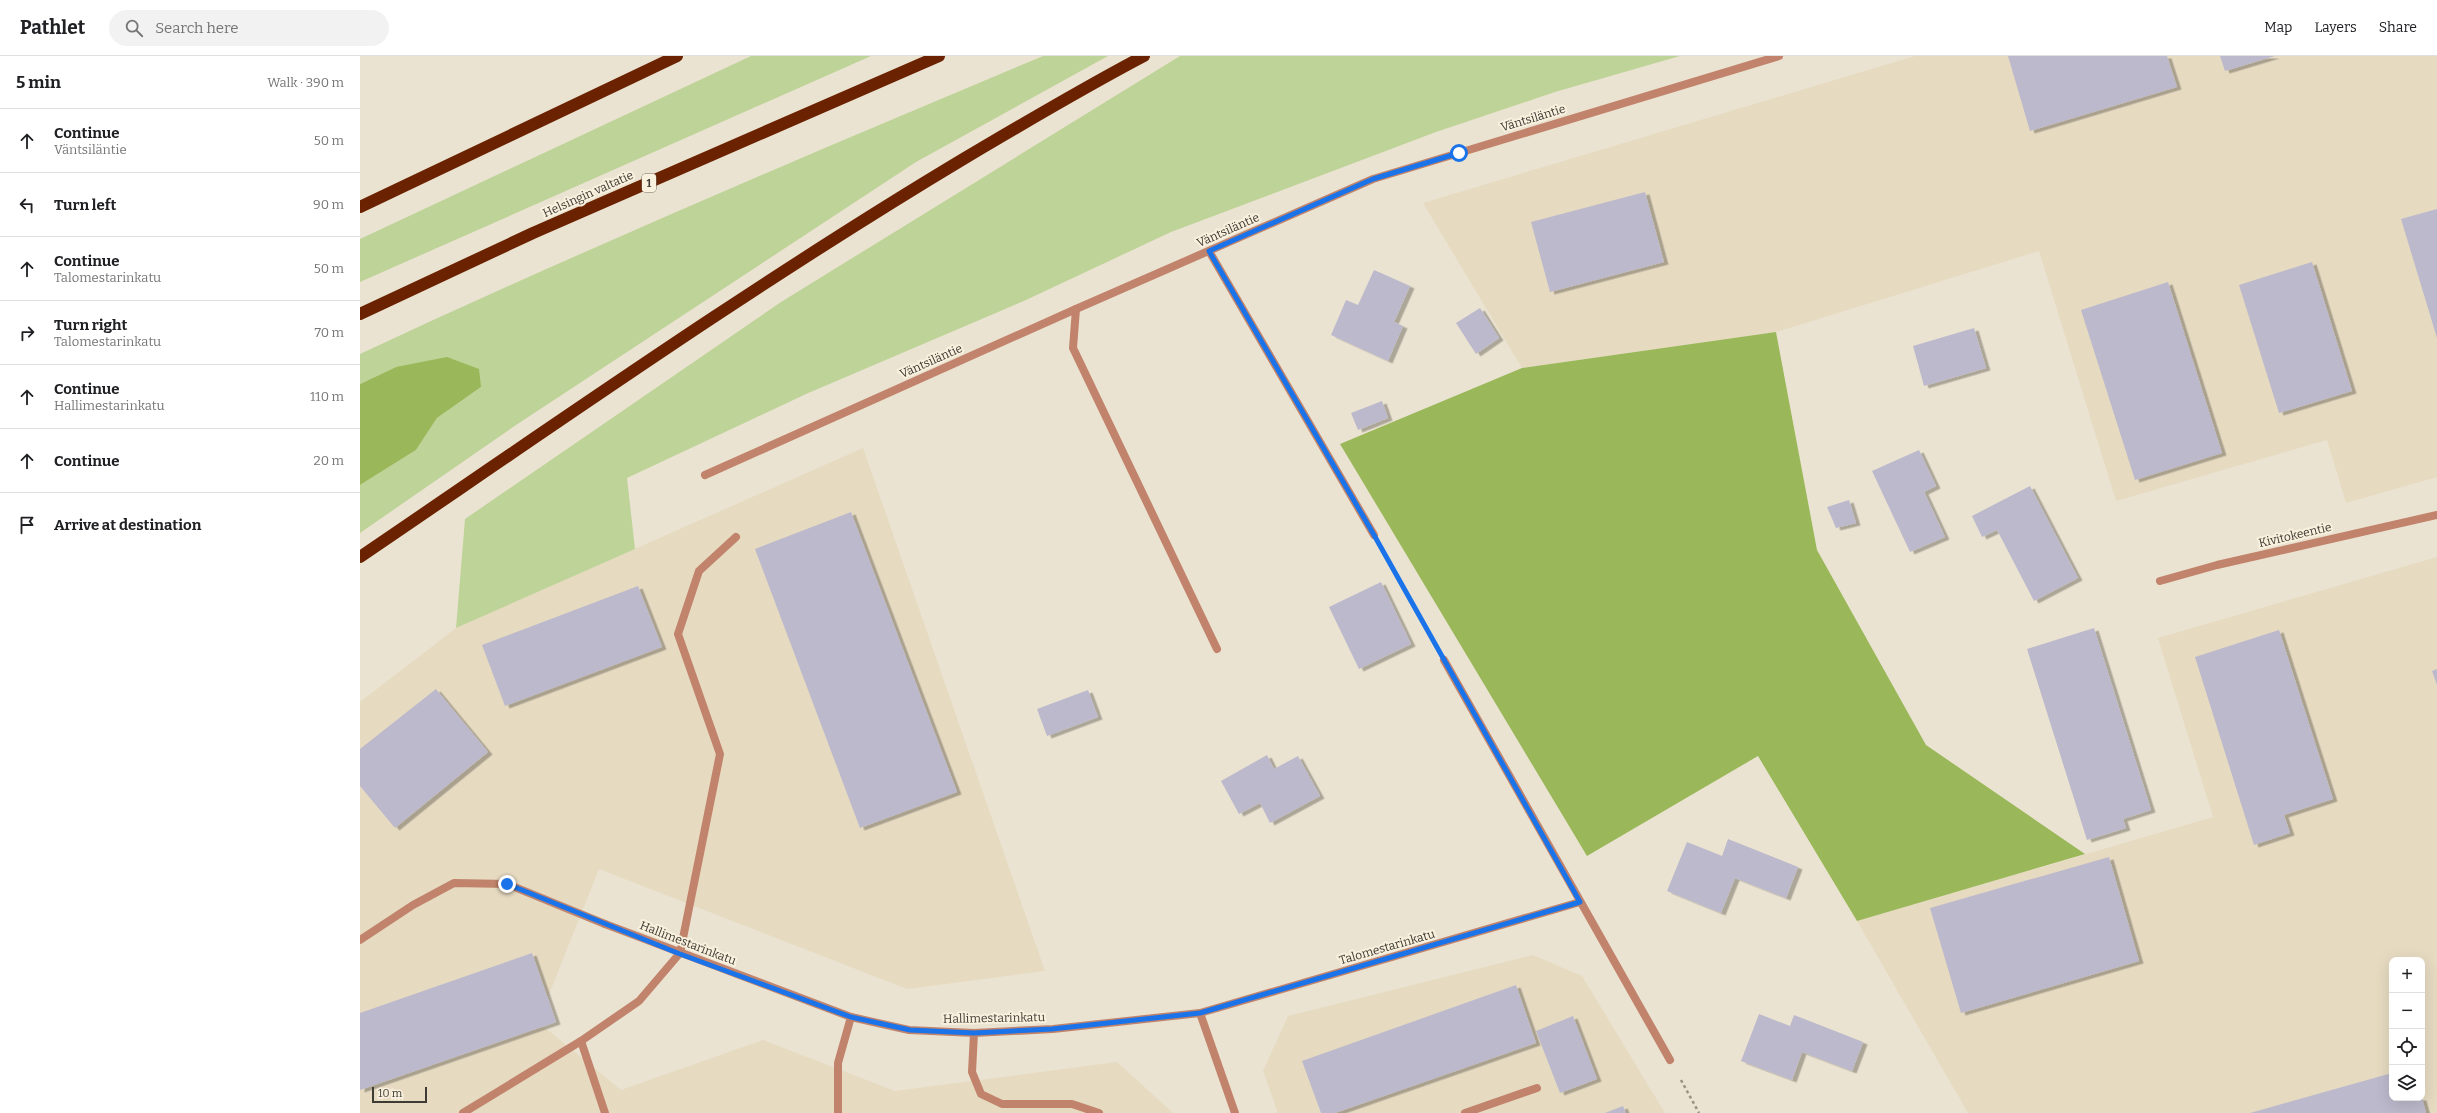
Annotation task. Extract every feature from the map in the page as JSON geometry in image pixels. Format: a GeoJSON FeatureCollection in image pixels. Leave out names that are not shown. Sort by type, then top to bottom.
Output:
{"type":"FeatureCollection","features":[{"type":"Feature","properties":{"kind":"highway"},"geometry":{"type":"LineString","coordinates":[[360,207],[677,56]]}},
{"type":"Feature","properties":{"kind":"highway","name":"Helsingin valtatie"},"geometry":{"type":"LineString","coordinates":[[360,314],[533,233],[939,56]]}},
{"type":"Feature","properties":{"kind":"highway"},"geometry":{"type":"LineString","coordinates":[[360,558],[653,358],[872,214],[1089,84],[1144,56]]}},
{"type":"Feature","properties":{"kind":"street","name":"Väntsiläntie"},"geometry":{"type":"LineString","coordinates":[[704,475],[1076,308],[1373,179],[1779,56]]}},
{"type":"Feature","properties":{"kind":"street"},"geometry":{"type":"LineString","coordinates":[[1209,251],[1374,535]]}},
{"type":"Feature","properties":{"kind":"street"},"geometry":{"type":"LineString","coordinates":[[1076,308],[1073,348],[1217,649]]}},
{"type":"Feature","properties":{"kind":"street","name":"Kivitokeentie"},"geometry":{"type":"LineString","coordinates":[[2160,581],[2217,565],[2437,515]]}},
{"type":"Feature","properties":{"kind":"street"},"geometry":{"type":"LineString","coordinates":[[463,1113],[581,1041],[639,1001],[680,954],[720,754],[678,634],[699,571],[736,537]]}},
{"type":"Feature","properties":{"kind":"street"},"geometry":{"type":"LineString","coordinates":[[1444,660],[1670,1060]]}},
{"type":"Feature","properties":{"kind":"street","name":"Hallimestarinkatu"},"geometry":{"type":"LineString","coordinates":[[360,940],[413,905],[454,883],[507,884],[680,954],[851,1017],[910,1030],[974,1033],[1052,1029],[1200,1013]]}},
{"type":"Feature","properties":{"kind":"street","name":"Talomestarinkatu"},"geometry":{"type":"LineString","coordinates":[[1200,1013],[1580,902]]}},
{"type":"Feature","properties":{"kind":"street"},"geometry":{"type":"LineString","coordinates":[[1200,1013],[1236,1113]]}},
{"type":"Feature","properties":{"kind":"street"},"geometry":{"type":"LineString","coordinates":[[838,1113],[838,1063],[851,1017]]}},
{"type":"Feature","properties":{"kind":"street"},"geometry":{"type":"LineString","coordinates":[[974,1033],[972,1072],[981,1094],[1002,1104],[1072,1104],[1098,1113]]}},
{"type":"Feature","properties":{"kind":"street"},"geometry":{"type":"LineString","coordinates":[[581,1041],[605,1113]]}},
{"type":"Feature","properties":{"kind":"street"},"geometry":{"type":"LineString","coordinates":[[1465,1113],[1537,1088]]}},
{"type":"Feature","properties":{"kind":"path"},"geometry":{"type":"LineString","coordinates":[[1374,535],[1444,660]]}},
{"type":"Feature","properties":{"kind":"path"},"geometry":{"type":"LineString","coordinates":[[1670,1060],[1699,1113]]}},
{"type":"Feature","properties":{"kind":"shaded area"},"geometry":{"type":"Polygon","coordinates":[[[1915,56],[2437,56],[2437,477],[2346,503],[2327,440],[2116,501],[2039,251],[1776,332],[1522,368],[1423,203],[1915,56]]]}},
{"type":"Feature","properties":{"kind":"shaded area"},"geometry":{"type":"Polygon","coordinates":[[[863,448],[1045,971],[907,989],[599,869],[538,1022],[621,1090],[763,1040],[895,1091],[1117,1062],[1173,1113],[360,1113],[360,702],[456,628],[863,448]]]}},
{"type":"Feature","properties":{"kind":"shaded area"},"geometry":{"type":"Polygon","coordinates":[[[2437,557],[2437,1113],[1968,1113],[1857,921],[2213,817],[2158,638],[2437,557]]]}},
{"type":"Feature","properties":{"kind":"shaded area"},"geometry":{"type":"Polygon","coordinates":[[[1533,955],[1582,976],[1665,1113],[1278,1113],[1263,1071],[1288,1016],[1533,955]]]}},
{"type":"Feature","properties":{"kind":"green space"},"geometry":{"type":"Polygon","coordinates":[[[751,56],[871,56],[360,282],[360,239],[751,56]]]}},
{"type":"Feature","properties":{"kind":"green space"},"geometry":{"type":"Polygon","coordinates":[[[1043,56],[1108,56],[916,162],[516,425],[360,533],[360,485],[416,450],[437,418],[481,387],[396,367],[360,384],[360,354],[615,239],[1043,56]]]}},
{"type":"Feature","properties":{"kind":"green space"},"geometry":{"type":"Polygon","coordinates":[[[1180,56],[1680,56],[1555,92],[1436,132],[1171,232],[1026,300],[806,394],[627,478],[635,549],[456,628],[465,519],[781,302],[1180,56]]]}},
{"type":"Feature","properties":{"kind":"green space"},"geometry":{"type":"Polygon","coordinates":[[[1776,332],[1817,550],[1926,745],[2085,854],[1857,921],[1758,756],[1587,856],[1340,444],[1522,368],[1776,332]]]}},
{"type":"Feature","properties":{"kind":"green space"},"geometry":{"type":"Polygon","coordinates":[[[447,357],[479,369],[481,387],[437,418],[416,450],[360,485],[360,384],[396,367],[447,357]]]}},
{"type":"Feature","properties":{"kind":"building"},"geometry":{"type":"Polygon","coordinates":[[[2008,56],[2167,56],[2177,87],[2030,131],[2008,56]]]}},
{"type":"Feature","properties":{"kind":"building"},"geometry":{"type":"Polygon","coordinates":[[[2220,56],[2275,56],[2225,71],[2220,56]]]}},
{"type":"Feature","properties":{"kind":"building"},"geometry":{"type":"Polygon","coordinates":[[[1645,192],[1664,262],[1550,292],[1531,222],[1645,192]]]}},
{"type":"Feature","properties":{"kind":"building"},"geometry":{"type":"Polygon","coordinates":[[[2437,209],[2437,338],[2401,219],[2437,209]]]}},
{"type":"Feature","properties":{"kind":"building"},"geometry":{"type":"Polygon","coordinates":[[[2312,262],[2352,391],[2279,413],[2239,285],[2312,262]]]}},
{"type":"Feature","properties":{"kind":"building"},"geometry":{"type":"Polygon","coordinates":[[[1374,270],[1410,286],[1394,322],[1403,326],[1388,361],[1331,335],[1346,300],[1358,305],[1374,270]]]}},
{"type":"Feature","properties":{"kind":"building"},"geometry":{"type":"Polygon","coordinates":[[[2168,282],[2222,453],[2135,480],[2081,310],[2168,282]]]}},
{"type":"Feature","properties":{"kind":"building"},"geometry":{"type":"Polygon","coordinates":[[[1480,308],[1499,338],[1476,354],[1456,323],[1480,308]]]}},
{"type":"Feature","properties":{"kind":"building"},"geometry":{"type":"Polygon","coordinates":[[[1974,328],[1986,368],[1924,386],[1913,346],[1974,328]]]}},
{"type":"Feature","properties":{"kind":"building"},"geometry":{"type":"Polygon","coordinates":[[[1382,401],[1388,418],[1358,430],[1351,413],[1382,401]]]}},
{"type":"Feature","properties":{"kind":"building"},"geometry":{"type":"Polygon","coordinates":[[[1919,450],[1936,486],[1924,492],[1945,537],[1910,552],[1872,471],[1919,450]]]}},
{"type":"Feature","properties":{"kind":"building"},"geometry":{"type":"Polygon","coordinates":[[[2030,486],[2078,578],[2034,601],[1997,530],[1982,537],[1972,516],[2030,486]]]}},
{"type":"Feature","properties":{"kind":"building"},"geometry":{"type":"Polygon","coordinates":[[[1849,500],[1856,523],[1836,528],[1827,507],[1849,500]]]}},
{"type":"Feature","properties":{"kind":"building"},"geometry":{"type":"Polygon","coordinates":[[[851,512],[957,792],[860,828],[755,549],[851,512]]]}},
{"type":"Feature","properties":{"kind":"building"},"geometry":{"type":"Polygon","coordinates":[[[1381,582],[1411,644],[1359,669],[1329,607],[1381,582]]]}},
{"type":"Feature","properties":{"kind":"building"},"geometry":{"type":"Polygon","coordinates":[[[638,586],[662,647],[505,706],[482,645],[638,586]]]}},
{"type":"Feature","properties":{"kind":"building"},"geometry":{"type":"Polygon","coordinates":[[[2094,628],[2151,810],[2123,819],[2126,828],[2087,840],[2027,649],[2094,628]]]}},
{"type":"Feature","properties":{"kind":"building"},"geometry":{"type":"Polygon","coordinates":[[[2279,630],[2333,799],[2284,815],[2290,833],[2254,845],[2195,657],[2279,630]]]}},
{"type":"Feature","properties":{"kind":"building"},"geometry":{"type":"Polygon","coordinates":[[[2437,669],[2437,685],[2432,671],[2437,669]]]}},
{"type":"Feature","properties":{"kind":"building"},"geometry":{"type":"Polygon","coordinates":[[[436,689],[488,752],[395,828],[360,786],[360,749],[436,689]]]}},
{"type":"Feature","properties":{"kind":"building"},"geometry":{"type":"Polygon","coordinates":[[[1088,690],[1098,717],[1047,736],[1037,709],[1088,690]]]}},
{"type":"Feature","properties":{"kind":"building"},"geometry":{"type":"Polygon","coordinates":[[[1267,755],[1274,769],[1298,756],[1320,796],[1270,823],[1260,803],[1239,814],[1221,781],[1267,755]]]}},
{"type":"Feature","properties":{"kind":"building"},"geometry":{"type":"Polygon","coordinates":[[[1728,839],[1798,867],[1786,898],[1735,878],[1721,913],[1667,891],[1687,842],[1722,856],[1728,839]]]}},
{"type":"Feature","properties":{"kind":"building"},"geometry":{"type":"Polygon","coordinates":[[[2109,857],[2139,961],[1961,1013],[1930,908],[2109,857]]]}},
{"type":"Feature","properties":{"kind":"building"},"geometry":{"type":"Polygon","coordinates":[[[532,953],[556,1022],[360,1090],[360,1013],[532,953]]]}},
{"type":"Feature","properties":{"kind":"building"},"geometry":{"type":"Polygon","coordinates":[[[1516,985],[1536,1043],[1335,1113],[1321,1113],[1302,1061],[1516,985]]]}},
{"type":"Feature","properties":{"kind":"building"},"geometry":{"type":"Polygon","coordinates":[[[1759,1014],[1790,1026],[1794,1015],[1863,1042],[1852,1071],[1802,1052],[1792,1080],[1741,1061],[1759,1014]]]}},
{"type":"Feature","properties":{"kind":"building"},"geometry":{"type":"Polygon","coordinates":[[[1573,1016],[1597,1079],[1560,1093],[1536,1031],[1573,1016]]]}},
{"type":"Feature","properties":{"kind":"building"},"geometry":{"type":"Polygon","coordinates":[[[2389,1074],[2389,1101],[2423,1101],[2426,1113],[2250,1113],[2389,1074]]]}},
{"type":"Feature","properties":{"kind":"building"},"geometry":{"type":"Polygon","coordinates":[[[1623,1106],[1626,1113],[1605,1113],[1623,1106]]]}},
{"type":"Feature","properties":{"kind":"route"},"geometry":{"type":"LineString","coordinates":[[507,884],[680,954],[851,1017],[910,1030],[974,1033],[1052,1029],[1200,1013],[1432,947],[1580,902],[1374,535],[1209,251],[1373,179],[1459,153]]}}]}
